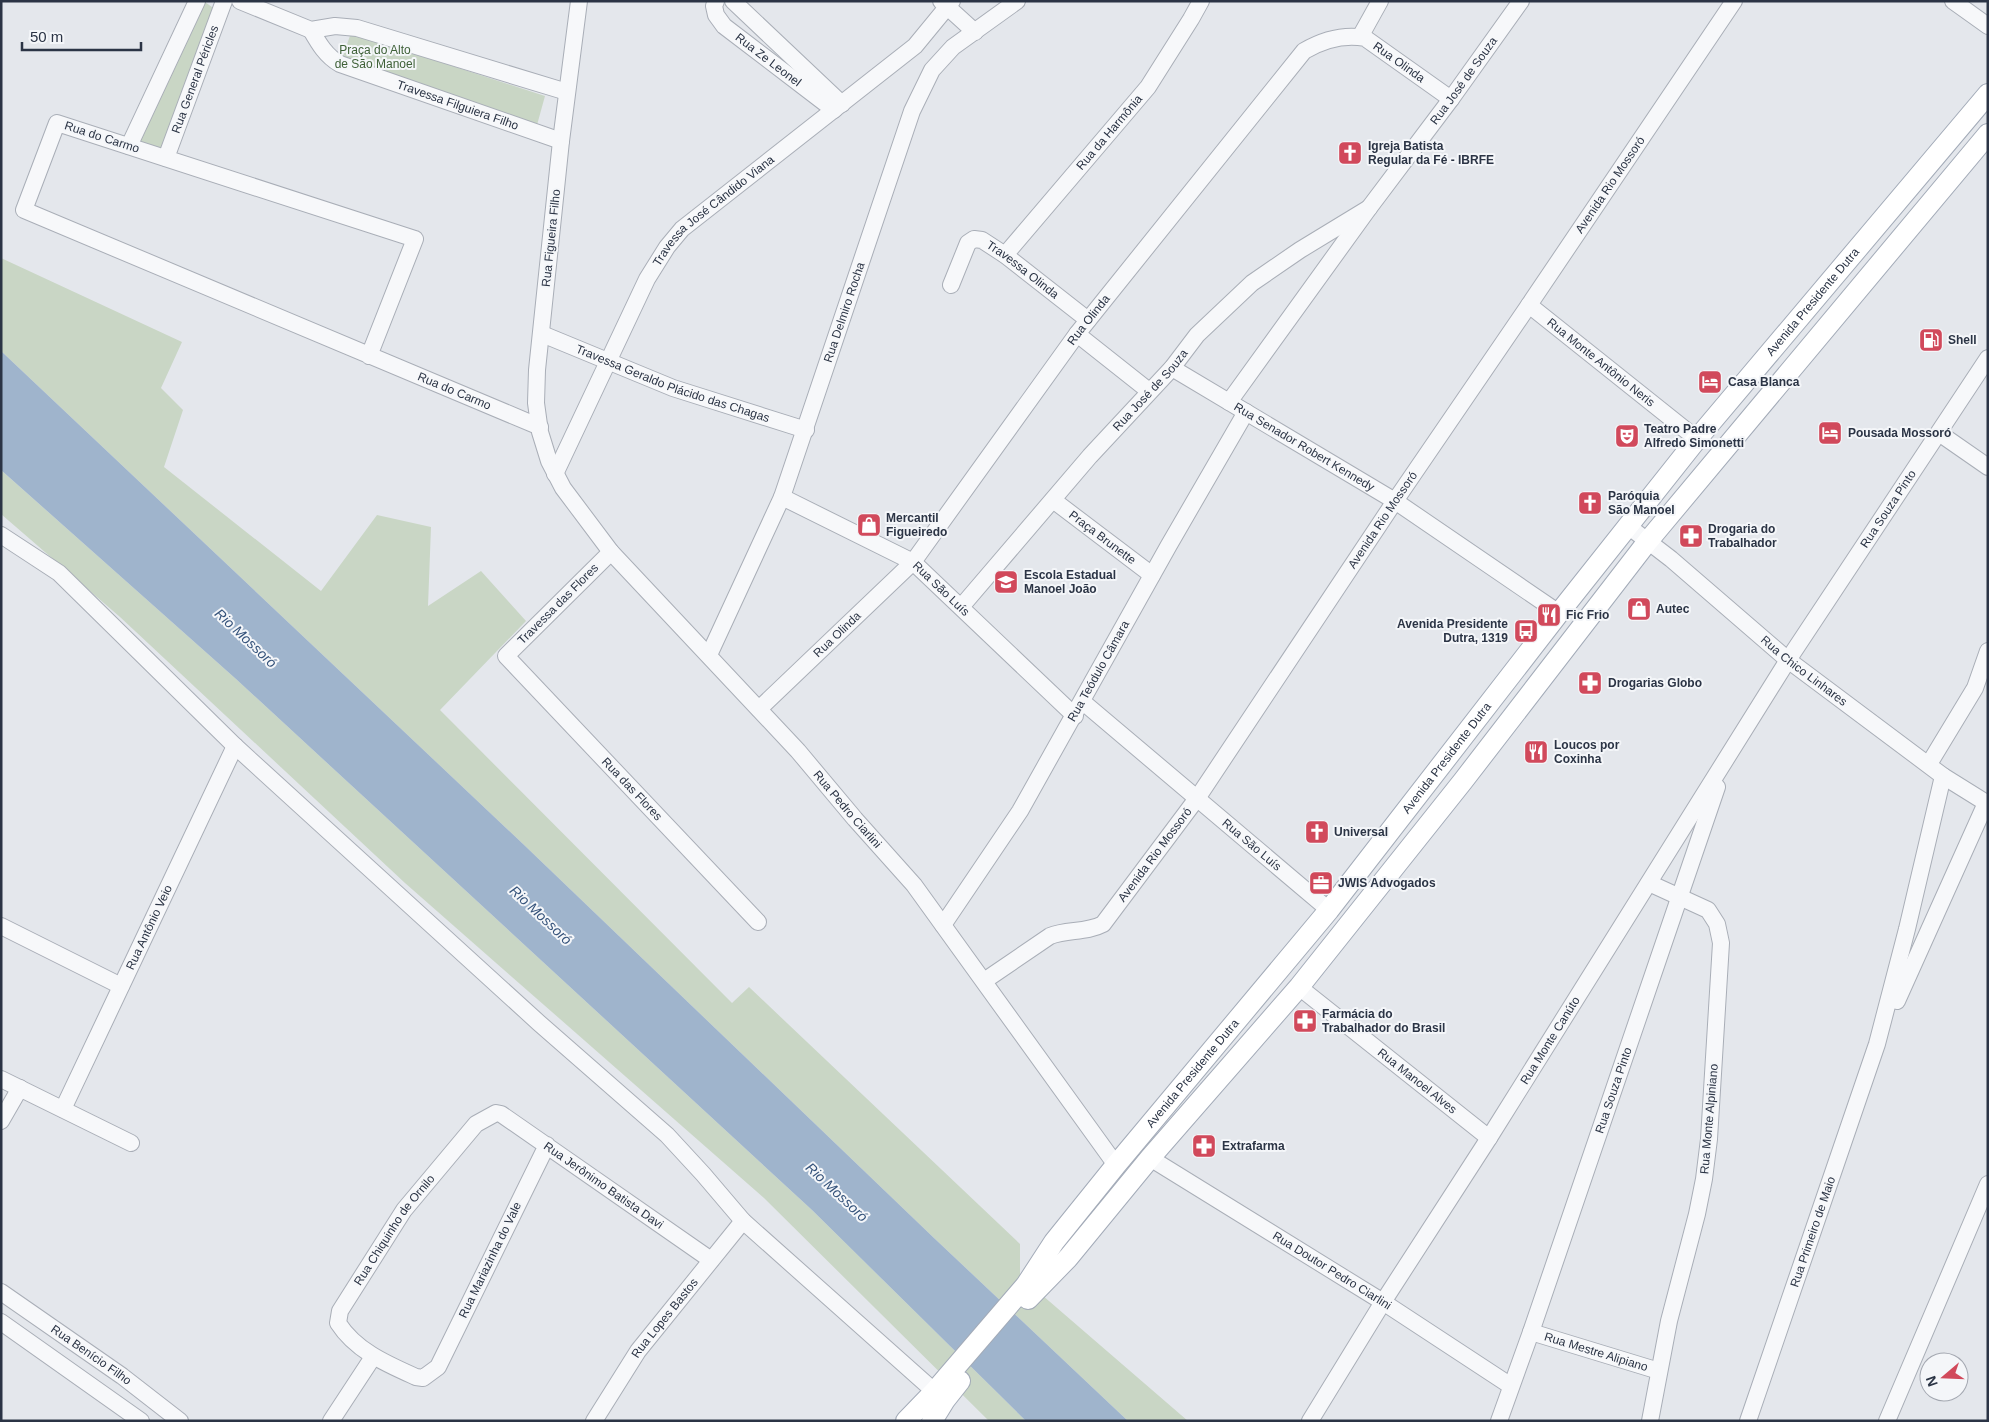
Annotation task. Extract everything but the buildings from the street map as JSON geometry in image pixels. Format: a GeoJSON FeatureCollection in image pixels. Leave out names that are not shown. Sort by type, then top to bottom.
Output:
{"type":"FeatureCollection","features":[{"type":"Feature","properties":{"kind":"main road","name":"Avenida Presidente Dutra"},"geometry":{"type":"LineString","coordinates":[[1030,1289],[1054,1242],[1329,910],[1559,613],[1697,439],[1988,94]]}},
{"type":"Feature","properties":{"kind":"main road","name":"Avenida Presidente Dutra"},"geometry":{"type":"LineString","coordinates":[[906,1421],[944,1391],[1030,1289],[1068,1258],[1150,1158],[1299,987],[1463,781],[1648,540],[1988,134]]}},
{"type":"Feature","properties":{"kind":"main road"},"geometry":{"type":"LineString","coordinates":[[1841,269],[1861,285]]}},
{"type":"Feature","properties":{"kind":"main road"},"geometry":{"type":"LineString","coordinates":[[1442,766],[1463,781]]}},
{"type":"Feature","properties":{"kind":"main road","name":"Avenida Presidente Dutra"},"geometry":{"type":"LineString","coordinates":[[932,1421],[944,1391]]}},
{"type":"Feature","properties":{"kind":"street"},"geometry":{"type":"LineString","coordinates":[[129,146],[197,1]]}},
{"type":"Feature","properties":{"kind":"street","name":"Rua General Péricles"},"geometry":{"type":"LineString","coordinates":[[166,158],[224,1]]}},
{"type":"Feature","properties":{"kind":"street"},"geometry":{"type":"LineString","coordinates":[[240,1],[311,30],[335,26],[357,28],[567,92]]}},
{"type":"Feature","properties":{"kind":"street","name":"Rua Figueira Filho"},"geometry":{"type":"LineString","coordinates":[[555,474],[549,461],[536,403],[537,370],[561,141],[579,1]]}},
{"type":"Feature","properties":{"kind":"street","name":"Rua Ze Leonel"},"geometry":{"type":"LineString","coordinates":[[716,1],[714,6],[716,16],[724,26],[838,107]]}},
{"type":"Feature","properties":{"kind":"street","name":"Rua Ze Leonel"},"geometry":{"type":"LineString","coordinates":[[733,1],[838,107]]}},
{"type":"Feature","properties":{"kind":"street","name":"Rua Delmiro Rocha"},"geometry":{"type":"LineString","coordinates":[[709,655],[782,497],[912,111],[932,70],[953,47],[1018,1]]}},
{"type":"Feature","properties":{"kind":"street","name":"Rua da Harmônia"},"geometry":{"type":"LineString","coordinates":[[1005,255],[1148,88],[1191,19],[1200,1]]}},
{"type":"Feature","properties":{"kind":"street"},"geometry":{"type":"LineString","coordinates":[[1360,37],[1380,1]]}},
{"type":"Feature","properties":{"kind":"street","name":"Rua José de Souza"},"geometry":{"type":"LineString","coordinates":[[1229,402],[1521,1]]}},
{"type":"Feature","properties":{"kind":"street","name":"Avenida Rio Mossoró"},"geometry":{"type":"LineString","coordinates":[[984,981],[1050,936],[1069,931],[1094,928],[1103,924],[1198,798],[1395,501],[1530,305],[1734,1]]}},
{"type":"Feature","properties":{"kind":"street"},"geometry":{"type":"LineString","coordinates":[[1953,1],[1988,26]]}},
{"type":"Feature","properties":{"kind":"street"},"geometry":{"type":"LineString","coordinates":[[947,3],[975,32]]}},
{"type":"Feature","properties":{"kind":"street","name":"Travessa José Cândido Viana"},"geometry":{"type":"LineString","coordinates":[[555,474],[647,280],[667,247],[682,229],[915,46],[947,3]]}},
{"type":"Feature","properties":{"kind":"street","name":"Travessa Filguiera Filho"},"geometry":{"type":"LineString","coordinates":[[311,30],[320,46],[330,58],[340,64],[561,141]]}},
{"type":"Feature","properties":{"kind":"street","name":"Rua Olinda"},"geometry":{"type":"LineString","coordinates":[[759,709],[913,562],[1077,334],[1304,51],[1318,43],[1332,39],[1348,36],[1365,38],[1451,99]]}},
{"type":"Feature","properties":{"kind":"street","name":"Rua do Carmo"},"geometry":{"type":"LineString","coordinates":[[369,356],[415,240],[58,123],[24,210],[369,356],[540,426]]}},
{"type":"Feature","properties":{"kind":"street","name":"Rua José de Souza"},"geometry":{"type":"LineString","coordinates":[[962,608],[1090,456],[1172,368],[1197,335],[1252,283],[1300,250],[1369,208]]}},
{"type":"Feature","properties":{"kind":"street","name":"Travessa Olinda"},"geometry":{"type":"LineString","coordinates":[[951,285],[968,243],[974,239],[982,240],[1005,255],[1088,320]]}},
{"type":"Feature","properties":{"kind":"street","name":"Rua Monte Antônio Neris"},"geometry":{"type":"LineString","coordinates":[[1530,305],[1697,439]]}},
{"type":"Feature","properties":{"kind":"street","name":"Travessa Geraldo Plácido das Chagas"},"geometry":{"type":"LineString","coordinates":[[542,334],[673,388],[806,430]]}},
{"type":"Feature","properties":{"kind":"street"},"geometry":{"type":"LineString","coordinates":[[1077,334],[1149,391]]}},
{"type":"Feature","properties":{"kind":"street","name":"Rua Souza Pinto"},"geometry":{"type":"LineString","coordinates":[[1788,660],[1988,358]]}},
{"type":"Feature","properties":{"kind":"street","name":"Rua Senador Robert Kennedy"},"geometry":{"type":"LineString","coordinates":[[1172,368],[1395,501],[1559,613]]}},
{"type":"Feature","properties":{"kind":"street","name":"Rua Teódulo Câmara"},"geometry":{"type":"LineString","coordinates":[[943,925],[1020,811],[1246,412]]}},
{"type":"Feature","properties":{"kind":"street"},"geometry":{"type":"LineString","coordinates":[[1939,433],[1988,467]]}},
{"type":"Feature","properties":{"kind":"street","name":"Rua Pedro Ciarlini"},"geometry":{"type":"LineString","coordinates":[[555,474],[563,488],[611,552],[798,751],[914,885],[1116,1165]]}},
{"type":"Feature","properties":{"kind":"street","name":"Rua São Luís"},"geometry":{"type":"LineString","coordinates":[[782,497],[913,562],[962,608],[1079,709],[1198,798],[1329,910]]}},
{"type":"Feature","properties":{"kind":"street","name":"Praça Brunette"},"geometry":{"type":"LineString","coordinates":[[1052,500],[1152,575]]}},
{"type":"Feature","properties":{"kind":"street","name":"Rua Chico Linhares"},"geometry":{"type":"LineString","coordinates":[[1628,526],[1648,540],[1788,660],[1943,776],[1987,804]]}},
{"type":"Feature","properties":{"kind":"street"},"geometry":{"type":"LineString","coordinates":[[1,535],[59,573],[234,746],[539,1023],[667,1135],[743,1221],[944,1391]]}},
{"type":"Feature","properties":{"kind":"street","name":"Travessa das Flores"},"geometry":{"type":"LineString","coordinates":[[506,656],[611,552]]}},
{"type":"Feature","properties":{"kind":"street"},"geometry":{"type":"LineString","coordinates":[[1929,764],[1975,688],[1988,651]]}},
{"type":"Feature","properties":{"kind":"street","name":"Rua das Flores"},"geometry":{"type":"LineString","coordinates":[[506,656],[758,922]]}},
{"type":"Feature","properties":{"kind":"street","name":"Rua Monte Canúto"},"geometry":{"type":"LineString","coordinates":[[1310,1421],[1788,660]]}},
{"type":"Feature","properties":{"kind":"street","name":"Rua Antônio Veio"},"geometry":{"type":"LineString","coordinates":[[63,1109],[234,746]]}},
{"type":"Feature","properties":{"kind":"street","name":"Rua Souza Pinto"},"geometry":{"type":"LineString","coordinates":[[1499,1421],[1726,760]]}},
{"type":"Feature","properties":{"kind":"street","name":"Rua Primeiro de Maio"},"geometry":{"type":"LineString","coordinates":[[1748,1421],[1877,1044],[1907,929],[1943,776]]}},
{"type":"Feature","properties":{"kind":"street","name":"Rua Primeiro de Maio"},"geometry":{"type":"LineString","coordinates":[[1877,1044],[1987,804]]}},
{"type":"Feature","properties":{"kind":"street","name":"Rua Monte Alpiniano"},"geometry":{"type":"LineString","coordinates":[[1649,883],[1708,910],[1717,924],[1721,943],[1709,1139],[1704,1179],[1697,1214],[1679,1279],[1650,1421]]}},
{"type":"Feature","properties":{"kind":"street"},"geometry":{"type":"LineString","coordinates":[[1,926],[120,986]]}},
{"type":"Feature","properties":{"kind":"street","name":"Rua Manoel Alves"},"geometry":{"type":"LineString","coordinates":[[1299,987],[1489,1138]]}},
{"type":"Feature","properties":{"kind":"street"},"geometry":{"type":"LineString","coordinates":[[1,1079],[131,1143]]}},
{"type":"Feature","properties":{"kind":"street"},"geometry":{"type":"LineString","coordinates":[[1,1121],[20,1088]]}},
{"type":"Feature","properties":{"kind":"street","name":"Rua Jerônimo Batista Davi"},"geometry":{"type":"LineString","coordinates":[[496,1113],[502,1114],[711,1260]]}},
{"type":"Feature","properties":{"kind":"street","name":"Rua Chiquinho de Ornilo"},"geometry":{"type":"LineString","coordinates":[[431,1374],[423,1378],[416,1378],[373,1356],[344,1331],[338,1323],[340,1311],[404,1210],[476,1124],[496,1113]]}},
{"type":"Feature","properties":{"kind":"street","name":"Rua Mariazinha do Vale"},"geometry":{"type":"LineString","coordinates":[[431,1374],[438,1367],[546,1145]]}},
{"type":"Feature","properties":{"kind":"street","name":"Rua Doutor Pedro Ciarlini"},"geometry":{"type":"LineString","coordinates":[[1150,1158],[1383,1302],[1511,1386]]}},
{"type":"Feature","properties":{"kind":"street"},"geometry":{"type":"LineString","coordinates":[[1886,1421],[1988,1184]]}},
{"type":"Feature","properties":{"kind":"street","name":"Rua Lopes Bastos"},"geometry":{"type":"LineString","coordinates":[[594,1421],[638,1351],[743,1221]]}},
{"type":"Feature","properties":{"kind":"street","name":"Rua Benício Filho"},"geometry":{"type":"LineString","coordinates":[[1,1292],[122,1376],[180,1421]]}},
{"type":"Feature","properties":{"kind":"street","name":"Rua Benício Filho"},"geometry":{"type":"LineString","coordinates":[[1,1322],[140,1421]]}},
{"type":"Feature","properties":{"kind":"street","name":"Rua Mestre Alipiano"},"geometry":{"type":"LineString","coordinates":[[1531,1332],[1659,1371]]}},
{"type":"Feature","properties":{"kind":"street"},"geometry":{"type":"LineString","coordinates":[[331,1421],[373,1356]]}},
{"type":"Feature","properties":{"kind":"green space"},"geometry":{"type":"Polygon","coordinates":[[[205,2],[216,10],[161,149],[139,143],[205,2]]]}},
{"type":"Feature","properties":{"kind":"green space","name":"Praça do Alto de São Manoel"},"geometry":{"type":"Polygon","coordinates":[[[351,33],[545,96],[537,125],[340,64],[351,33]]]}},
{"type":"Feature","properties":{"kind":"green space"},"geometry":{"type":"Polygon","coordinates":[[[1,258],[182,342],[161,388],[183,410],[164,467],[321,591],[377,515],[431,527],[428,606],[481,571],[526,621],[440,710],[732,1003],[749,987],[1020,1244],[1020,1276],[1188,1421],[1128,1421],[522,843],[1,351],[1,258]]]}},
{"type":"Feature","properties":{"kind":"green space"},"geometry":{"type":"Polygon","coordinates":[[[1,470],[236,679],[812,1210],[1026,1421],[989,1421],[764,1198],[405,883],[120,617],[1,514],[1,470]]]}},
{"type":"Feature","properties":{"kind":"water","name":"Rio Mossoró"},"geometry":{"type":"Polygon","coordinates":[[[1,351],[522,843],[1128,1421],[1026,1421],[812,1210],[236,679],[1,470],[1,351]]]}},
{"type":"Feature","properties":{"kind":"place","name":"Igreja Batista Regular da Fé - IBRFE"},"geometry":{"type":"Point","coordinates":[1350,153]}},
{"type":"Feature","properties":{"kind":"place","name":"Shell"},"geometry":{"type":"Point","coordinates":[1931,340]}},
{"type":"Feature","properties":{"kind":"place","name":"Casa Blanca"},"geometry":{"type":"Point","coordinates":[1710,382]}},
{"type":"Feature","properties":{"kind":"place","name":"Pousada Mossoró"},"geometry":{"type":"Point","coordinates":[1830,433]}},
{"type":"Feature","properties":{"kind":"place","name":"Teatro Padre Alfredo Simonetti"},"geometry":{"type":"Point","coordinates":[1627,436]}},
{"type":"Feature","properties":{"kind":"place","name":"Paróquia São Manoel"},"geometry":{"type":"Point","coordinates":[1590,503]}},
{"type":"Feature","properties":{"kind":"place","name":"Mercantil Figueiredo"},"geometry":{"type":"Point","coordinates":[869,525]}},
{"type":"Feature","properties":{"kind":"place","name":"Drogaria do Trabalhador"},"geometry":{"type":"Point","coordinates":[1691,536]}},
{"type":"Feature","properties":{"kind":"place","name":"Escola Estadual Manoel João"},"geometry":{"type":"Point","coordinates":[1006,582]}},
{"type":"Feature","properties":{"kind":"place","name":"Autec"},"geometry":{"type":"Point","coordinates":[1639,609]}},
{"type":"Feature","properties":{"kind":"place","name":"Fic Frio"},"geometry":{"type":"Point","coordinates":[1549,615]}},
{"type":"Feature","properties":{"kind":"place","name":"Avenida Presidente Dutra, 1319"},"geometry":{"type":"Point","coordinates":[1526,631]}},
{"type":"Feature","properties":{"kind":"place","name":"Drogarias Globo"},"geometry":{"type":"Point","coordinates":[1590,683]}},
{"type":"Feature","properties":{"kind":"place","name":"Loucos por Coxinha"},"geometry":{"type":"Point","coordinates":[1536,752]}},
{"type":"Feature","properties":{"kind":"place","name":"Universal"},"geometry":{"type":"Point","coordinates":[1317,832]}},
{"type":"Feature","properties":{"kind":"place","name":"JWIS Advogados"},"geometry":{"type":"Point","coordinates":[1321,883]}},
{"type":"Feature","properties":{"kind":"place","name":"Farmácia do Trabalhador do Brasil"},"geometry":{"type":"Point","coordinates":[1305,1021]}},
{"type":"Feature","properties":{"kind":"place","name":"Extrafarma"},"geometry":{"type":"Point","coordinates":[1204,1146]}}]}
